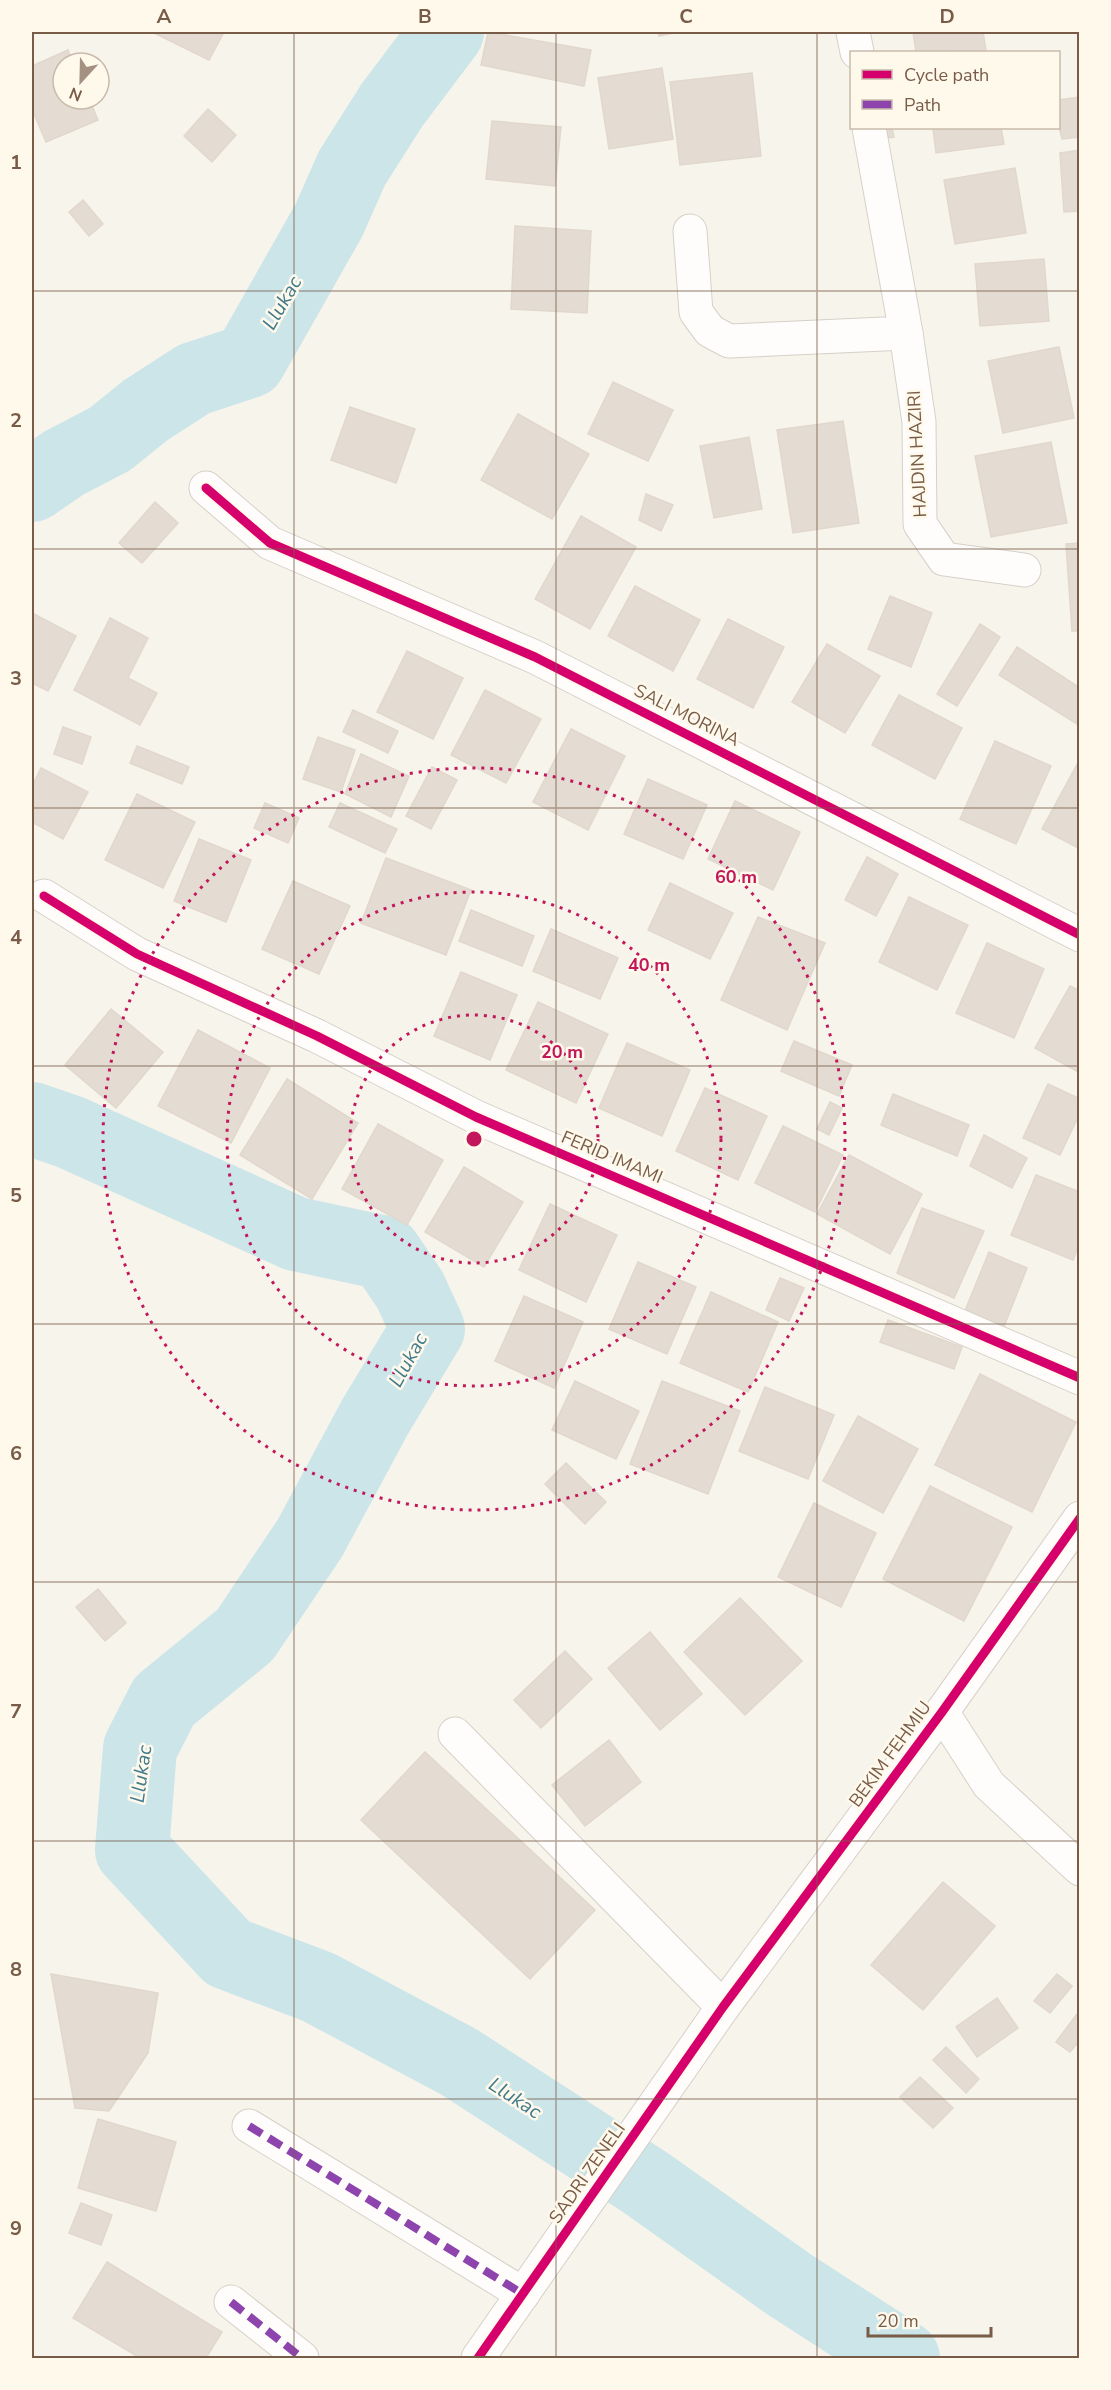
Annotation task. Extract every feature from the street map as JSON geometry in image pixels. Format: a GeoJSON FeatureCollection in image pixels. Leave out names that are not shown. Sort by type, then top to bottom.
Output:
{"type":"FeatureCollection","features":[{"type":"Feature","properties":{"kind":"street"},"geometry":{"type":"LineString","coordinates":[[853,32],[856,51]]}},
{"type":"Feature","properties":{"kind":"street","name":"HAJDIN HAZIRI"},"geometry":{"type":"LineString","coordinates":[[869,129],[906,333],[919,422],[920,524],[944,559],[1024,570]]}},
{"type":"Feature","properties":{"kind":"street"},"geometry":{"type":"LineString","coordinates":[[690,231],[696,312],[710,331],[729,341],[906,333]]}},
{"type":"Feature","properties":{"kind":"street","name":"SALI MORINA"},"geometry":{"type":"LineString","coordinates":[[206,488],[270,543],[536,657],[1080,935]]}},
{"type":"Feature","properties":{"kind":"street","name":"FERID IMAMI"},"geometry":{"type":"LineString","coordinates":[[44,896],[137,954],[317,1036],[476,1117],[1080,1378]]}},
{"type":"Feature","properties":{"kind":"street","name":"BEKIM FEHMIU"},"geometry":{"type":"LineString","coordinates":[[723,2007],[942,1712],[1080,1518]]}},
{"type":"Feature","properties":{"kind":"street","name":"BEKIM FEHMIU"},"geometry":{"type":"LineString","coordinates":[[942,1712],[989,1785],[1080,1869]]}},
{"type":"Feature","properties":{"kind":"street"},"geometry":{"type":"LineString","coordinates":[[455,1734],[723,2007]]}},
{"type":"Feature","properties":{"kind":"street","name":"SADRI ZENELI"},"geometry":{"type":"LineString","coordinates":[[478,2358],[723,2007]]}},
{"type":"Feature","properties":{"kind":"street"},"geometry":{"type":"LineString","coordinates":[[249,2126],[523,2294]]}},
{"type":"Feature","properties":{"kind":"street"},"geometry":{"type":"LineString","coordinates":[[231,2302],[302,2358]]}},
{"type":"Feature","properties":{"kind":"building"},"geometry":{"type":"Polygon","coordinates":[[[155,32],[224,32],[209,60],[155,32]]]}},
{"type":"Feature","properties":{"kind":"building"},"geometry":{"type":"Polygon","coordinates":[[[488,32],[591,50],[584,86],[481,65],[488,32]]]}},
{"type":"Feature","properties":{"kind":"building"},"geometry":{"type":"Polygon","coordinates":[[[658,32],[678,32],[659,36],[658,32]]]}},
{"type":"Feature","properties":{"kind":"building"},"geometry":{"type":"Polygon","coordinates":[[[913,32],[983,32],[986,51],[916,51],[913,32]]]}},
{"type":"Feature","properties":{"kind":"building"},"geometry":{"type":"Polygon","coordinates":[[[51,58],[51,111],[94,111],[98,120],[46,142],[32,109],[32,66],[51,58]]]}},
{"type":"Feature","properties":{"kind":"building"},"geometry":{"type":"Polygon","coordinates":[[[662,68],[673,139],[609,149],[598,78],[662,68]]]}},
{"type":"Feature","properties":{"kind":"building"},"geometry":{"type":"Polygon","coordinates":[[[752,73],[761,156],[680,165],[670,82],[752,73]]]}},
{"type":"Feature","properties":{"kind":"building"},"geometry":{"type":"Polygon","coordinates":[[[1080,97],[1080,137],[1062,139],[1060,129],[1060,100],[1080,97]]]}},
{"type":"Feature","properties":{"kind":"building"},"geometry":{"type":"Polygon","coordinates":[[[208,109],[236,135],[212,162],[184,136],[208,109]]]}},
{"type":"Feature","properties":{"kind":"building"},"geometry":{"type":"Polygon","coordinates":[[[492,121],[561,127],[555,186],[486,179],[492,121]]]}},
{"type":"Feature","properties":{"kind":"building"},"geometry":{"type":"Polygon","coordinates":[[[878,129],[892,129],[894,137],[880,139],[878,129]]]}},
{"type":"Feature","properties":{"kind":"building"},"geometry":{"type":"Polygon","coordinates":[[[933,129],[1001,129],[1004,144],[936,153],[933,129]]]}},
{"type":"Feature","properties":{"kind":"building"},"geometry":{"type":"Polygon","coordinates":[[[1080,150],[1080,211],[1064,212],[1060,153],[1080,150]]]}},
{"type":"Feature","properties":{"kind":"building"},"geometry":{"type":"Polygon","coordinates":[[[1015,168],[1026,233],[955,244],[944,180],[1015,168]]]}},
{"type":"Feature","properties":{"kind":"building"},"geometry":{"type":"Polygon","coordinates":[[[83,200],[103,224],[89,236],[69,212],[83,200]]]}},
{"type":"Feature","properties":{"kind":"building"},"geometry":{"type":"Polygon","coordinates":[[[515,226],[591,231],[587,313],[511,309],[515,226]]]}},
{"type":"Feature","properties":{"kind":"building"},"geometry":{"type":"Polygon","coordinates":[[[1044,259],[1049,321],[980,326],[975,264],[1044,259]]]}},
{"type":"Feature","properties":{"kind":"building"},"geometry":{"type":"Polygon","coordinates":[[[1059,347],[1074,418],[1003,433],[988,361],[1059,347]]]}},
{"type":"Feature","properties":{"kind":"building"},"geometry":{"type":"Polygon","coordinates":[[[613,382],[673,410],[648,461],[588,434],[613,382]]]}},
{"type":"Feature","properties":{"kind":"building"},"geometry":{"type":"Polygon","coordinates":[[[350,407],[415,429],[396,483],[331,460],[350,407]]]}},
{"type":"Feature","properties":{"kind":"building"},"geometry":{"type":"Polygon","coordinates":[[[518,414],[589,454],[552,519],[481,480],[518,414]]]}},
{"type":"Feature","properties":{"kind":"building"},"geometry":{"type":"Polygon","coordinates":[[[843,421],[859,523],[793,533],[777,430],[843,421]]]}},
{"type":"Feature","properties":{"kind":"building"},"geometry":{"type":"Polygon","coordinates":[[[749,437],[762,509],[714,518],[700,446],[749,437]]]}},
{"type":"Feature","properties":{"kind":"building"},"geometry":{"type":"Polygon","coordinates":[[[1051,442],[1067,523],[991,537],[975,456],[1051,442]]]}},
{"type":"Feature","properties":{"kind":"building"},"geometry":{"type":"Polygon","coordinates":[[[646,494],[673,505],[661,531],[639,520],[646,494]]]}},
{"type":"Feature","properties":{"kind":"building"},"geometry":{"type":"Polygon","coordinates":[[[155,502],[178,523],[142,563],[119,543],[155,502]]]}},
{"type":"Feature","properties":{"kind":"building"},"geometry":{"type":"Polygon","coordinates":[[[581,516],[636,547],[590,629],[535,599],[581,516]]]}},
{"type":"Feature","properties":{"kind":"building"},"geometry":{"type":"Polygon","coordinates":[[[1080,543],[1080,631],[1072,631],[1066,544],[1080,543]]]}},
{"type":"Feature","properties":{"kind":"building"},"geometry":{"type":"Polygon","coordinates":[[[635,586],[700,620],[673,671],[608,636],[635,586]]]}},
{"type":"Feature","properties":{"kind":"building"},"geometry":{"type":"Polygon","coordinates":[[[890,596],[932,613],[911,667],[868,649],[890,596]]]}},
{"type":"Feature","properties":{"kind":"building"},"geometry":{"type":"Polygon","coordinates":[[[32,613],[76,636],[48,691],[32,683],[32,613]]]}},
{"type":"Feature","properties":{"kind":"building"},"geometry":{"type":"Polygon","coordinates":[[[110,618],[148,638],[128,678],[157,693],[140,725],[74,690],[110,618]]]}},
{"type":"Feature","properties":{"kind":"building"},"geometry":{"type":"Polygon","coordinates":[[[728,619],[784,647],[753,708],[697,679],[728,619]]]}},
{"type":"Feature","properties":{"kind":"building"},"geometry":{"type":"Polygon","coordinates":[[[980,624],[1000,637],[957,706],[937,694],[980,624]]]}},
{"type":"Feature","properties":{"kind":"building"},"geometry":{"type":"Polygon","coordinates":[[[827,644],[880,676],[845,733],[792,702],[827,644]]]}},
{"type":"Feature","properties":{"kind":"building"},"geometry":{"type":"Polygon","coordinates":[[[1017,647],[1080,688],[1080,726],[999,675],[1017,647]]]}},
{"type":"Feature","properties":{"kind":"building"},"geometry":{"type":"Polygon","coordinates":[[[407,651],[463,678],[433,739],[377,712],[407,651]]]}},
{"type":"Feature","properties":{"kind":"building"},"geometry":{"type":"Polygon","coordinates":[[[485,690],[541,719],[506,783],[451,755],[485,690]]]}},
{"type":"Feature","properties":{"kind":"building"},"geometry":{"type":"Polygon","coordinates":[[[899,695],[962,728],[935,779],[872,745],[899,695]]]}},
{"type":"Feature","properties":{"kind":"building"},"geometry":{"type":"Polygon","coordinates":[[[353,710],[398,731],[388,753],[343,732],[353,710]]]}},
{"type":"Feature","properties":{"kind":"building"},"geometry":{"type":"Polygon","coordinates":[[[63,727],[91,737],[82,764],[54,754],[63,727]]]}},
{"type":"Feature","properties":{"kind":"building"},"geometry":{"type":"Polygon","coordinates":[[[571,729],[625,756],[588,830],[533,802],[571,729]]]}},
{"type":"Feature","properties":{"kind":"building"},"geometry":{"type":"Polygon","coordinates":[[[318,737],[355,750],[341,792],[303,779],[318,737]]]}},
{"type":"Feature","properties":{"kind":"building"},"geometry":{"type":"Polygon","coordinates":[[[995,741],[1051,766],[1016,844],[960,819],[995,741]]]}},
{"type":"Feature","properties":{"kind":"building"},"geometry":{"type":"Polygon","coordinates":[[[137,746],[189,767],[182,784],[130,763],[137,746]]]}},
{"type":"Feature","properties":{"kind":"building"},"geometry":{"type":"Polygon","coordinates":[[[361,754],[409,776],[391,817],[345,794],[361,754]]]}},
{"type":"Feature","properties":{"kind":"building"},"geometry":{"type":"Polygon","coordinates":[[[1080,759],[1080,849],[1042,829],[1080,759]]]}},
{"type":"Feature","properties":{"kind":"building"},"geometry":{"type":"Polygon","coordinates":[[[432,767],[457,780],[431,829],[406,816],[432,767]]]}},
{"type":"Feature","properties":{"kind":"building"},"geometry":{"type":"Polygon","coordinates":[[[41,768],[88,792],[63,839],[32,822],[32,787],[41,768]]]}},
{"type":"Feature","properties":{"kind":"building"},"geometry":{"type":"Polygon","coordinates":[[[648,779],[707,805],[683,859],[624,834],[648,779]]]}},
{"type":"Feature","properties":{"kind":"building"},"geometry":{"type":"Polygon","coordinates":[[[137,794],[195,822],[163,888],[105,860],[137,794]]]}},
{"type":"Feature","properties":{"kind":"building"},"geometry":{"type":"Polygon","coordinates":[[[735,801],[800,832],[773,890],[708,859],[735,801]]]}},
{"type":"Feature","properties":{"kind":"building"},"geometry":{"type":"Polygon","coordinates":[[[265,803],[299,818],[288,843],[254,828],[265,803]]]}},
{"type":"Feature","properties":{"kind":"building"},"geometry":{"type":"Polygon","coordinates":[[[340,803],[397,829],[385,853],[329,827],[340,803]]]}},
{"type":"Feature","properties":{"kind":"building"},"geometry":{"type":"Polygon","coordinates":[[[199,839],[251,860],[226,922],[174,901],[199,839]]]}},
{"type":"Feature","properties":{"kind":"building"},"geometry":{"type":"Polygon","coordinates":[[[867,857],[898,874],[876,916],[845,900],[867,857]]]}},
{"type":"Feature","properties":{"kind":"building"},"geometry":{"type":"Polygon","coordinates":[[[386,858],[471,890],[446,955],[361,923],[386,858]]]}},
{"type":"Feature","properties":{"kind":"building"},"geometry":{"type":"Polygon","coordinates":[[[293,881],[350,906],[319,974],[262,949],[293,881]]]}},
{"type":"Feature","properties":{"kind":"building"},"geometry":{"type":"Polygon","coordinates":[[[670,883],[733,913],[710,959],[648,930],[670,883]]]}},
{"type":"Feature","properties":{"kind":"building"},"geometry":{"type":"Polygon","coordinates":[[[909,897],[968,925],[937,990],[879,962],[909,897]]]}},
{"type":"Feature","properties":{"kind":"building"},"geometry":{"type":"Polygon","coordinates":[[[471,910],[534,936],[522,966],[459,941],[471,910]]]}},
{"type":"Feature","properties":{"kind":"building"},"geometry":{"type":"Polygon","coordinates":[[[758,917],[825,943],[787,1030],[721,1000],[758,917]]]}},
{"type":"Feature","properties":{"kind":"building"},"geometry":{"type":"Polygon","coordinates":[[[551,929],[618,958],[600,999],[533,971],[551,929]]]}},
{"type":"Feature","properties":{"kind":"building"},"geometry":{"type":"Polygon","coordinates":[[[987,943],[1044,969],[1014,1038],[956,1013],[987,943]]]}},
{"type":"Feature","properties":{"kind":"building"},"geometry":{"type":"Polygon","coordinates":[[[461,972],[517,995],[490,1060],[434,1036],[461,972]]]}},
{"type":"Feature","properties":{"kind":"building"},"geometry":{"type":"Polygon","coordinates":[[[1070,986],[1080,991],[1080,1073],[1035,1048],[1070,986]]]}},
{"type":"Feature","properties":{"kind":"building"},"geometry":{"type":"Polygon","coordinates":[[[538,1002],[608,1034],[576,1103],[506,1070],[538,1002]]]}},
{"type":"Feature","properties":{"kind":"building"},"geometry":{"type":"Polygon","coordinates":[[[111,1009],[163,1052],[116,1108],[65,1065],[111,1009]]]}},
{"type":"Feature","properties":{"kind":"building"},"geometry":{"type":"Polygon","coordinates":[[[198,1030],[270,1068],[231,1143],[158,1106],[198,1030]]]}},
{"type":"Feature","properties":{"kind":"building"},"geometry":{"type":"Polygon","coordinates":[[[794,1041],[852,1065],[839,1096],[781,1071],[794,1041]]]}},
{"type":"Feature","properties":{"kind":"building"},"geometry":{"type":"Polygon","coordinates":[[[627,1043],[690,1070],[662,1136],[599,1108],[627,1043]]]}},
{"type":"Feature","properties":{"kind":"building"},"geometry":{"type":"Polygon","coordinates":[[[287,1079],[358,1123],[312,1199],[240,1155],[287,1079]]]}},
{"type":"Feature","properties":{"kind":"building"},"geometry":{"type":"Polygon","coordinates":[[[1048,1084],[1080,1099],[1080,1113],[1060,1155],[1023,1138],[1048,1084]]]}},
{"type":"Feature","properties":{"kind":"building"},"geometry":{"type":"Polygon","coordinates":[[[705,1088],[767,1116],[738,1180],[676,1151],[705,1088]]]}},
{"type":"Feature","properties":{"kind":"building"},"geometry":{"type":"Polygon","coordinates":[[[893,1094],[969,1125],[957,1156],[881,1125],[893,1094]]]}},
{"type":"Feature","properties":{"kind":"building"},"geometry":{"type":"Polygon","coordinates":[[[830,1102],[842,1108],[829,1135],[817,1129],[830,1102]]]}},
{"type":"Feature","properties":{"kind":"building"},"geometry":{"type":"Polygon","coordinates":[[[378,1124],[443,1160],[407,1225],[342,1189],[378,1124]]]}},
{"type":"Feature","properties":{"kind":"building"},"geometry":{"type":"Polygon","coordinates":[[[783,1126],[843,1155],[815,1212],[755,1183],[783,1126]]]}},
{"type":"Feature","properties":{"kind":"building"},"geometry":{"type":"Polygon","coordinates":[[[984,1135],[1027,1158],[1012,1188],[970,1166],[984,1135]]]}},
{"type":"Feature","properties":{"kind":"building"},"geometry":{"type":"Polygon","coordinates":[[[849,1155],[922,1194],[890,1254],[817,1214],[849,1155]]]}},
{"type":"Feature","properties":{"kind":"building"},"geometry":{"type":"Polygon","coordinates":[[[464,1167],[523,1202],[484,1267],[425,1232],[464,1167]]]}},
{"type":"Feature","properties":{"kind":"building"},"geometry":{"type":"Polygon","coordinates":[[[1036,1175],[1080,1192],[1080,1243],[1073,1260],[1011,1235],[1036,1175]]]}},
{"type":"Feature","properties":{"kind":"building"},"geometry":{"type":"Polygon","coordinates":[[[550,1204],[617,1235],[586,1302],[519,1270],[550,1204]]]}},
{"type":"Feature","properties":{"kind":"building"},"geometry":{"type":"Polygon","coordinates":[[[922,1208],[984,1231],[954,1298],[897,1273],[922,1208]]]}},
{"type":"Feature","properties":{"kind":"building"},"geometry":{"type":"Polygon","coordinates":[[[989,1252],[1027,1268],[1003,1329],[964,1313],[989,1252]]]}},
{"type":"Feature","properties":{"kind":"building"},"geometry":{"type":"Polygon","coordinates":[[[638,1262],[696,1287],[667,1354],[609,1329],[638,1262]]]}},
{"type":"Feature","properties":{"kind":"building"},"geometry":{"type":"Polygon","coordinates":[[[780,1278],[804,1288],[789,1321],[766,1310],[780,1278]]]}},
{"type":"Feature","properties":{"kind":"building"},"geometry":{"type":"Polygon","coordinates":[[[711,1292],[778,1322],[748,1392],[680,1363],[711,1292]]]}},
{"type":"Feature","properties":{"kind":"building"},"geometry":{"type":"Polygon","coordinates":[[[524,1296],[583,1322],[554,1388],[495,1361],[524,1296]]]}},
{"type":"Feature","properties":{"kind":"building"},"geometry":{"type":"Polygon","coordinates":[[[888,1320],[962,1347],[954,1369],[880,1342],[888,1320]]]}},
{"type":"Feature","properties":{"kind":"building"},"geometry":{"type":"Polygon","coordinates":[[[980,1374],[1076,1422],[1032,1512],[935,1465],[980,1374]]]}},
{"type":"Feature","properties":{"kind":"building"},"geometry":{"type":"Polygon","coordinates":[[[575,1381],[639,1411],[616,1459],[552,1430],[575,1381]]]}},
{"type":"Feature","properties":{"kind":"building"},"geometry":{"type":"Polygon","coordinates":[[[662,1381],[740,1411],[708,1494],[630,1464],[662,1381]]]}},
{"type":"Feature","properties":{"kind":"building"},"geometry":{"type":"Polygon","coordinates":[[[765,1387],[834,1415],[808,1479],[739,1451],[765,1387]]]}},
{"type":"Feature","properties":{"kind":"building"},"geometry":{"type":"Polygon","coordinates":[[[858,1416],[918,1449],[883,1513],[823,1481],[858,1416]]]}},
{"type":"Feature","properties":{"kind":"building"},"geometry":{"type":"Polygon","coordinates":[[[566,1463],[606,1502],[585,1524],[545,1484],[566,1463]]]}},
{"type":"Feature","properties":{"kind":"building"},"geometry":{"type":"Polygon","coordinates":[[[930,1486],[1012,1527],[964,1621],[883,1579],[930,1486]]]}},
{"type":"Feature","properties":{"kind":"building"},"geometry":{"type":"Polygon","coordinates":[[[814,1503],[876,1533],[841,1607],[778,1577],[814,1503]]]}},
{"type":"Feature","properties":{"kind":"building"},"geometry":{"type":"Polygon","coordinates":[[[98,1589],[126,1623],[105,1641],[76,1607],[98,1589]]]}},
{"type":"Feature","properties":{"kind":"building"},"geometry":{"type":"Polygon","coordinates":[[[740,1598],[802,1661],[745,1715],[684,1652],[740,1598]]]}},
{"type":"Feature","properties":{"kind":"building"},"geometry":{"type":"Polygon","coordinates":[[[650,1632],[702,1694],[660,1730],[608,1668],[650,1632]]]}},
{"type":"Feature","properties":{"kind":"building"},"geometry":{"type":"Polygon","coordinates":[[[565,1651],[592,1679],[541,1728],[514,1700],[565,1651]]]}},
{"type":"Feature","properties":{"kind":"building"},"geometry":{"type":"Polygon","coordinates":[[[609,1740],[641,1782],[585,1826],[552,1785],[609,1740]]]}},
{"type":"Feature","properties":{"kind":"building"},"geometry":{"type":"Polygon","coordinates":[[[425,1752],[595,1910],[530,1979],[361,1820],[425,1752]]]}},
{"type":"Feature","properties":{"kind":"building"},"geometry":{"type":"Polygon","coordinates":[[[943,1882],[995,1926],[923,2010],[871,1965],[943,1882]]]}},
{"type":"Feature","properties":{"kind":"building"},"geometry":{"type":"Polygon","coordinates":[[[51,1974],[158,1993],[148,2053],[109,2111],[75,2108],[51,1974]]]}},
{"type":"Feature","properties":{"kind":"building"},"geometry":{"type":"Polygon","coordinates":[[[1057,1974],[1072,1986],[1050,2013],[1034,2001],[1057,1974]]]}},
{"type":"Feature","properties":{"kind":"building"},"geometry":{"type":"Polygon","coordinates":[[[997,1998],[1018,2028],[977,2057],[956,2027],[997,1998]]]}},
{"type":"Feature","properties":{"kind":"building"},"geometry":{"type":"Polygon","coordinates":[[[1080,2010],[1080,2040],[1070,2052],[1056,2042],[1080,2010]]]}},
{"type":"Feature","properties":{"kind":"building"},"geometry":{"type":"Polygon","coordinates":[[[946,2047],[979,2079],[966,2093],[933,2060],[946,2047]]]}},
{"type":"Feature","properties":{"kind":"building"},"geometry":{"type":"Polygon","coordinates":[[[920,2077],[953,2108],[933,2128],[900,2097],[920,2077]]]}},
{"type":"Feature","properties":{"kind":"building"},"geometry":{"type":"Polygon","coordinates":[[[98,2119],[176,2142],[156,2211],[78,2188],[98,2119]]]}},
{"type":"Feature","properties":{"kind":"building"},"geometry":{"type":"Polygon","coordinates":[[[81,2203],[112,2215],[101,2245],[69,2233],[81,2203]]]}},
{"type":"Feature","properties":{"kind":"building"},"geometry":{"type":"Polygon","coordinates":[[[107,2262],[222,2332],[206,2358],[140,2358],[73,2318],[107,2262]]]}},
{"type":"Feature","properties":{"kind":"waterway","name":"Llukac"},"geometry":{"type":"LineString","coordinates":[[32,485],[64,463],[110,439],[146,410],[194,379],[249,361],[329,220],[352,168],[392,105],[447,32]]}},
{"type":"Feature","properties":{"kind":"waterway","name":"Llukac"},"geometry":{"type":"LineString","coordinates":[[32,1119],[70,1132],[296,1234],[385,1253],[410,1290],[428,1329],[375,1417],[310,1538],[245,1635],[164,1701],[140,1748],[132,1850],[228,1953],[318,1987],[459,2062],[646,2183],[790,2285],[903,2358]]}},
{"type":"Feature","properties":{"kind":"marked path"},"geometry":{"type":"LineString","coordinates":[[249,2126],[523,2294]]}},
{"type":"Feature","properties":{"kind":"marked path"},"geometry":{"type":"LineString","coordinates":[[231,2302],[302,2358]]}},
{"type":"Feature","properties":{"kind":"cycle path"},"geometry":{"type":"LineString","coordinates":[[206,488],[270,543],[535,657],[1080,935]]}},
{"type":"Feature","properties":{"kind":"cycle path"},"geometry":{"type":"LineString","coordinates":[[44,896],[137,954],[317,1036],[476,1117],[1080,1378]]}},
{"type":"Feature","properties":{"kind":"cycle path"},"geometry":{"type":"LineString","coordinates":[[478,2358],[723,2007],[942,1712],[1080,1518]]}}]}
